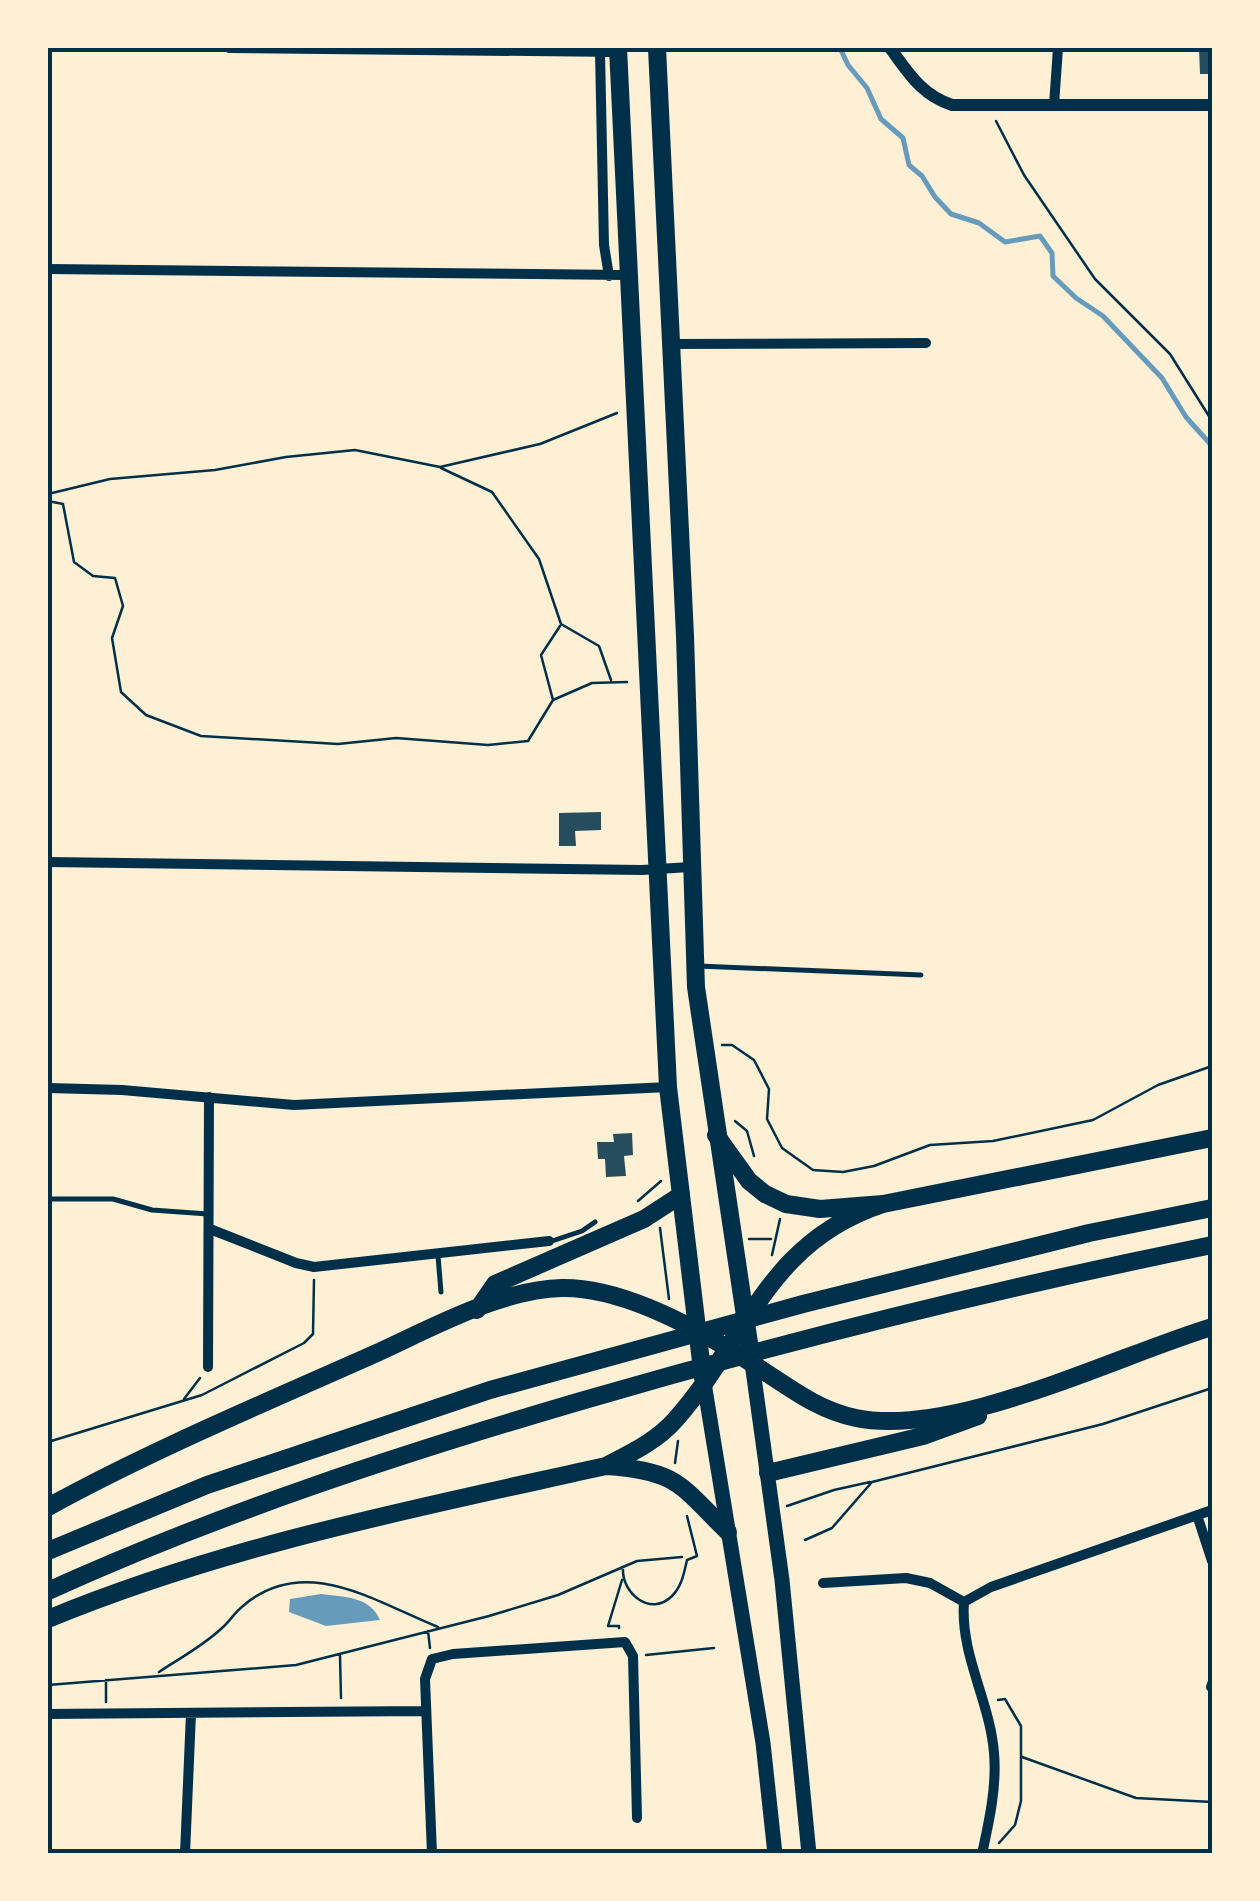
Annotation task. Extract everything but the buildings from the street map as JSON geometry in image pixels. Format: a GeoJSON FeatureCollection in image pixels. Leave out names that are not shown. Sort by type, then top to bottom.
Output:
{"type":"FeatureCollection","features":[{"type":"Feature","properties":{"kind":"highway"},"geometry":{"type":"LineString","coordinates":[[657,48],[695,966],[744,1322],[759,1372]]}},
{"type":"Feature","properties":{"kind":"highway"},"geometry":{"type":"LineString","coordinates":[[612,50],[618,275],[668,1087],[702,1391]]}},
{"type":"Feature","properties":{"kind":"highway"},"geometry":{"type":"LineString","coordinates":[[716,1135],[755,1187],[786,1204],[820,1209],[883,1204]]}},
{"type":"Feature","properties":{"kind":"highway"},"geometry":{"type":"LineString","coordinates":[[606,1466],[658,1436],[702,1391],[770,1282],[828,1228],[883,1204],[1212,1138]]}},
{"type":"Feature","properties":{"kind":"highway"},"geometry":{"type":"LineString","coordinates":[[477,1310],[495,1284],[644,1219],[680,1195]]}},
{"type":"Feature","properties":{"kind":"highway"},"geometry":{"type":"LineString","coordinates":[[48,1551],[161,1503],[490,1390],[636,1348],[1090,1233],[1212,1208]]}},
{"type":"Feature","properties":{"kind":"highway"},"geometry":{"type":"LineString","coordinates":[[48,1591],[192,1530],[352,1472],[727,1353],[1212,1245]]}},
{"type":"Feature","properties":{"kind":"highway"},"geometry":{"type":"LineString","coordinates":[[48,1507],[160,1450],[524,1292],[560,1288],[597,1291],[664,1311],[817,1406],[872,1421],[951,1413],[1028,1392],[1212,1327]]}},
{"type":"Feature","properties":{"kind":"highway"},"geometry":{"type":"LineString","coordinates":[[768,1473],[924,1436],[1028,1392]]}},
{"type":"Feature","properties":{"kind":"highway"},"geometry":{"type":"LineString","coordinates":[[48,1619],[138,1584],[274,1542],[606,1466],[640,1468],[673,1479],[728,1532]]}},
{"type":"Feature","properties":{"kind":"main road"},"geometry":{"type":"LineString","coordinates":[[759,1372],[809,1854]]}},
{"type":"Feature","properties":{"kind":"main road"},"geometry":{"type":"LineString","coordinates":[[702,1391],[763,1743],[775,1854]]}},
{"type":"Feature","properties":{"kind":"street"},"geometry":{"type":"LineString","coordinates":[[229,48],[612,50]]}},
{"type":"Feature","properties":{"kind":"street"},"geometry":{"type":"LineString","coordinates":[[890,48],[917,84],[933,98],[952,105],[1212,105]]}},
{"type":"Feature","properties":{"kind":"street"},"geometry":{"type":"LineString","coordinates":[[1054,106],[1058,48]]}},
{"type":"Feature","properties":{"kind":"street"},"geometry":{"type":"LineString","coordinates":[[48,268],[618,275]]}},
{"type":"Feature","properties":{"kind":"street"},"geometry":{"type":"LineString","coordinates":[[670,344],[926,343]]}},
{"type":"Feature","properties":{"kind":"street"},"geometry":{"type":"LineString","coordinates":[[48,862],[690,868]]}},
{"type":"Feature","properties":{"kind":"street"},"geometry":{"type":"LineString","coordinates":[[48,1088],[294,1106],[668,1087]]}},
{"type":"Feature","properties":{"kind":"street"},"geometry":{"type":"LineString","coordinates":[[208,1367],[209,1097]]}},
{"type":"Feature","properties":{"kind":"street"},"geometry":{"type":"LineString","coordinates":[[210,1229],[296,1264],[314,1266],[549,1241]]}},
{"type":"Feature","properties":{"kind":"street"},"geometry":{"type":"LineString","coordinates":[[964,1602],[991,1587],[1212,1510]]}},
{"type":"Feature","properties":{"kind":"street"},"geometry":{"type":"LineString","coordinates":[[1197,1515],[1212,1561]]}},
{"type":"Feature","properties":{"kind":"street"},"geometry":{"type":"LineString","coordinates":[[824,1582],[906,1578],[930,1583],[964,1602]]}},
{"type":"Feature","properties":{"kind":"street"},"geometry":{"type":"LineString","coordinates":[[964,1602],[962,1628],[994,1753],[992,1804],[982,1854]]}},
{"type":"Feature","properties":{"kind":"street"},"geometry":{"type":"LineString","coordinates":[[432,1854],[427,1668],[440,1656],[618,1642],[630,1648],[637,1818]]}},
{"type":"Feature","properties":{"kind":"street"},"geometry":{"type":"LineString","coordinates":[[48,1714],[426,1710]]}},
{"type":"Feature","properties":{"kind":"street"},"geometry":{"type":"LineString","coordinates":[[186,1854],[191,1713]]}},
{"type":"Feature","properties":{"kind":"lane"},"geometry":{"type":"LineString","coordinates":[[695,966],[921,975]]}},
{"type":"Feature","properties":{"kind":"lane"},"geometry":{"type":"LineString","coordinates":[[48,1198],[113,1199],[152,1210],[210,1214]]}},
{"type":"Feature","properties":{"kind":"lane"},"geometry":{"type":"LineString","coordinates":[[549,1241],[582,1232],[595,1222]]}},
{"type":"Feature","properties":{"kind":"lane"},"geometry":{"type":"LineString","coordinates":[[313,1252],[314,1266]]}},
{"type":"Feature","properties":{"kind":"lane"},"geometry":{"type":"LineString","coordinates":[[438,1253],[442,1292]]}},
{"type":"Feature","properties":{"kind":"path"},"geometry":{"type":"LineString","coordinates":[[993,105],[998,130],[1024,175],[1095,279],[1170,354],[1212,421]]}},
{"type":"Feature","properties":{"kind":"path"},"geometry":{"type":"LineString","coordinates":[[440,467],[540,444],[613,414]]}},
{"type":"Feature","properties":{"kind":"path"},"geometry":{"type":"LineString","coordinates":[[48,494],[110,480],[355,450],[440,467],[492,492],[539,560],[561,624],[599,646],[612,682]]}},
{"type":"Feature","properties":{"kind":"path"},"geometry":{"type":"LineString","coordinates":[[48,501],[63,504],[74,562],[94,576],[115,578],[123,606],[112,638],[121,692],[146,715],[200,736],[338,744],[396,738],[488,745],[528,741],[553,700],[592,683],[627,682]]}},
{"type":"Feature","properties":{"kind":"path"},"geometry":{"type":"LineString","coordinates":[[553,700],[542,655],[561,624]]}},
{"type":"Feature","properties":{"kind":"path"},"geometry":{"type":"LineString","coordinates":[[732,1045],[754,1060],[769,1089],[767,1118],[782,1148],[813,1170],[843,1172],[874,1166],[930,1145],[992,1142],[1092,1120],[1158,1085],[1212,1066]]}},
{"type":"Feature","properties":{"kind":"path"},"geometry":{"type":"LineString","coordinates":[[634,1204],[661,1181]]}},
{"type":"Feature","properties":{"kind":"path"},"geometry":{"type":"LineString","coordinates":[[664,1311],[661,1230],[668,1229]]}},
{"type":"Feature","properties":{"kind":"path"},"geometry":{"type":"LineString","coordinates":[[178,1403],[208,1367]]}},
{"type":"Feature","properties":{"kind":"path"},"geometry":{"type":"LineString","coordinates":[[773,1508],[1103,1424],[1212,1388]]}},
{"type":"Feature","properties":{"kind":"path"},"geometry":{"type":"LineString","coordinates":[[805,1540],[832,1528],[872,1482]]}},
{"type":"Feature","properties":{"kind":"path"},"geometry":{"type":"LineString","coordinates":[[622,1580],[631,1595],[646,1603],[661,1604],[670,1599],[681,1584],[687,1560],[697,1556],[694,1534],[684,1511]]}},
{"type":"Feature","properties":{"kind":"path"},"geometry":{"type":"LineString","coordinates":[[48,1685],[271,1668],[340,1654],[558,1595],[648,1559],[682,1557]]}},
{"type":"Feature","properties":{"kind":"path"},"geometry":{"type":"LineString","coordinates":[[618,1642],[619,1626],[608,1626],[623,1568]]}},
{"type":"Feature","properties":{"kind":"path"},"geometry":{"type":"LineString","coordinates":[[156,1674],[208,1640],[242,1606],[276,1588],[332,1583],[439,1628]]}},
{"type":"Feature","properties":{"kind":"path"},"geometry":{"type":"LineString","coordinates":[[633,1656],[714,1648]]}},
{"type":"Feature","properties":{"kind":"path"},"geometry":{"type":"LineString","coordinates":[[340,1654],[342,1712]]}},
{"type":"Feature","properties":{"kind":"path"},"geometry":{"type":"LineString","coordinates":[[106,1679],[107,1714]]}},
{"type":"Feature","properties":{"kind":"path"},"geometry":{"type":"LineString","coordinates":[[982,1704],[1005,1699],[1021,1726],[1021,1801],[1015,1825],[998,1844],[995,1854]]}},
{"type":"Feature","properties":{"kind":"path"},"geometry":{"type":"LineString","coordinates":[[1022,1757],[1136,1798],[1212,1802]]}},
{"type":"Feature","properties":{"kind":"water"},"geometry":{"type":"Polygon","coordinates":[[[321,1594],[363,1602],[380,1620],[326,1626],[289,1612],[290,1599],[321,1594]]]}},
{"type":"Feature","properties":{"kind":"waterway"},"geometry":{"type":"LineString","coordinates":[[840,48],[867,88],[881,119],[903,138],[909,165],[922,176],[935,197],[951,214],[979,223],[1005,242],[1040,236],[1052,253],[1053,276],[1103,316],[1162,378],[1186,417],[1212,446]]}}]}
